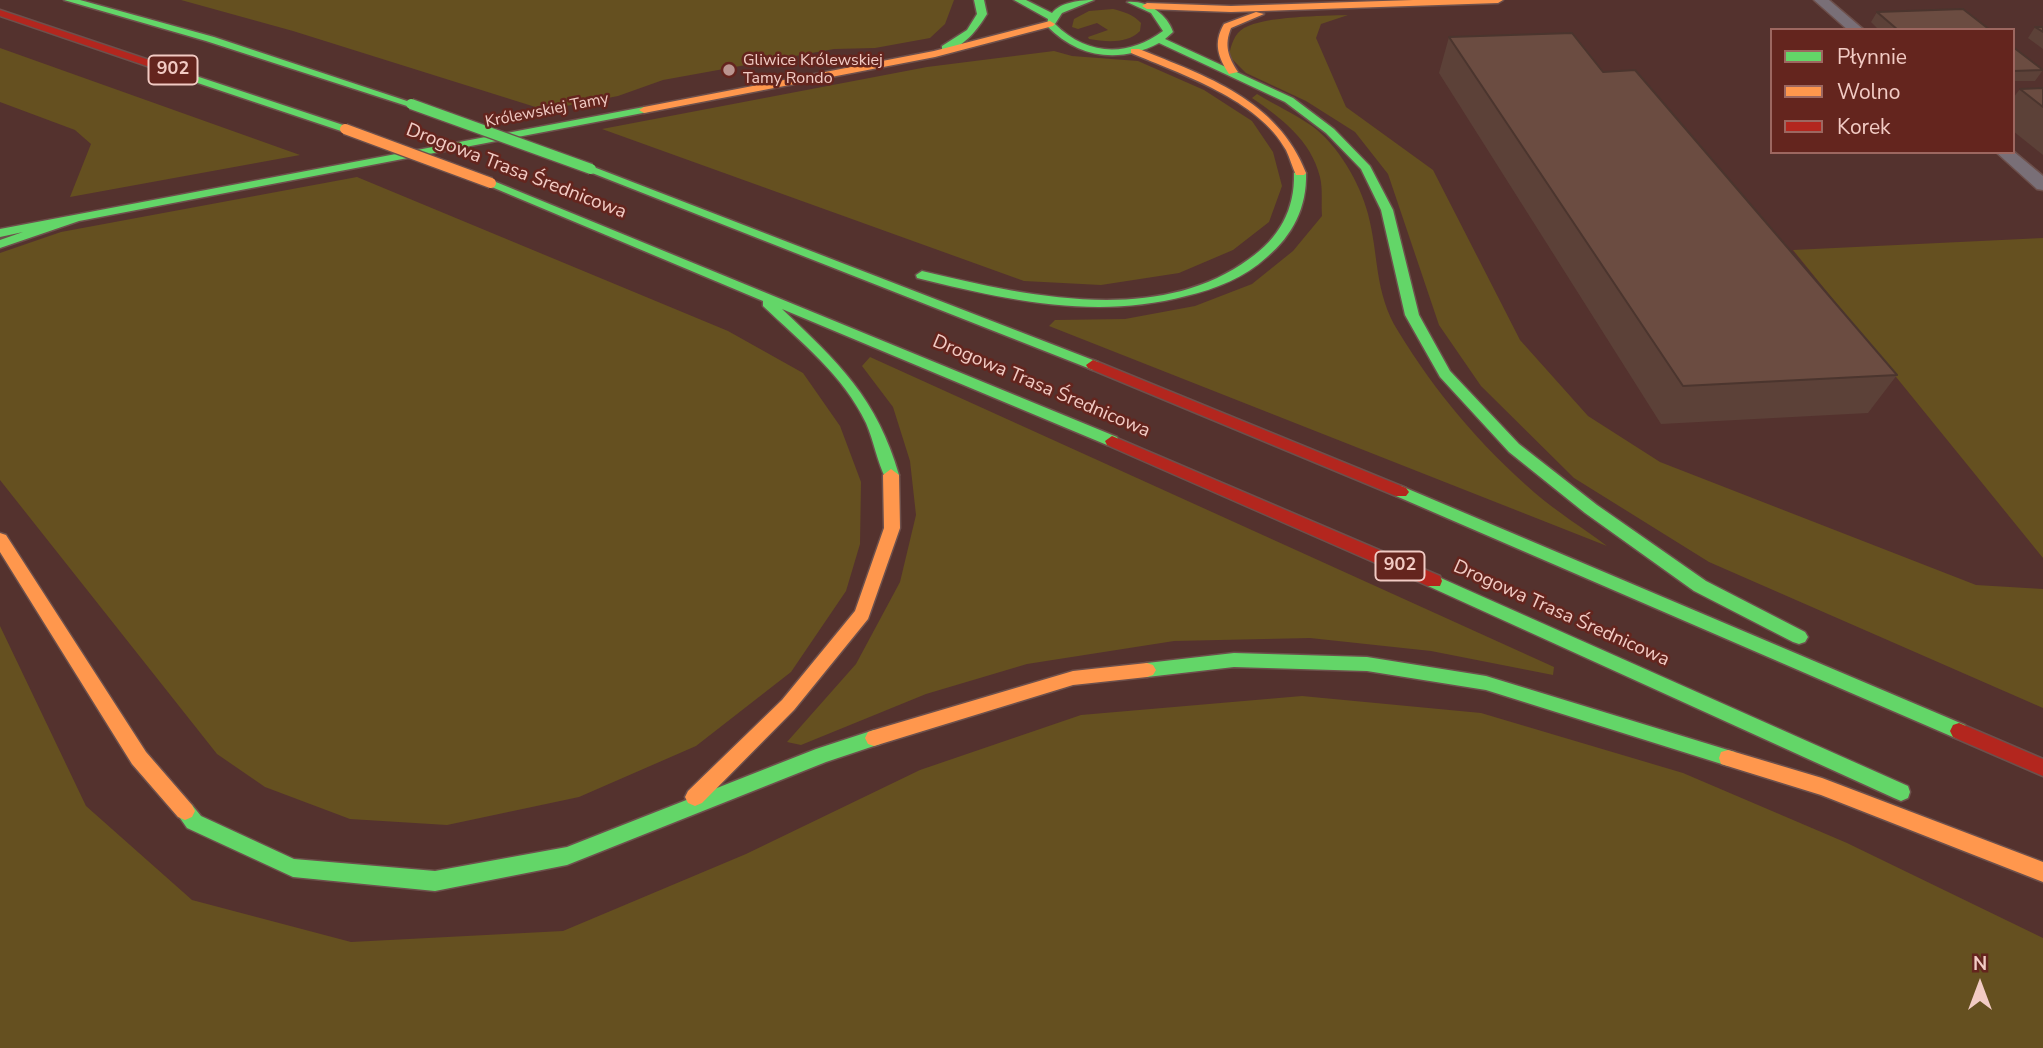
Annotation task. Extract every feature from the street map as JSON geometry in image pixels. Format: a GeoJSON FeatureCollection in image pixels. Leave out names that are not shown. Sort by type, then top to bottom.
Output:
{"type":"FeatureCollection","features":[{"type":"Feature","properties":{"kind":"main road","name":"Drogowa Trasa Średnicowa"},"geometry":{"type":"LineString","coordinates":[[69,0],[210,39],[411,104],[773,236],[1205,410],[2043,765]]}},
{"type":"Feature","properties":{"kind":"main road"},"geometry":{"type":"LineString","coordinates":[[934,54],[971,32],[982,14],[979,0]]}},
{"type":"Feature","properties":{"kind":"main road"},"geometry":{"type":"LineString","coordinates":[[1019,0],[1051,21],[1055,34],[1068,44]]}},
{"type":"Feature","properties":{"kind":"main road","name":"Królewskiej Tamy"},"geometry":{"type":"LineString","coordinates":[[0,233],[934,54],[1051,21],[1066,6],[1089,0]]}},
{"type":"Feature","properties":{"kind":"main road"},"geometry":{"type":"LineString","coordinates":[[1122,0],[1147,6],[1231,9],[1498,0]]}},
{"type":"Feature","properties":{"kind":"main road"},"geometry":{"type":"LineString","coordinates":[[1147,6],[1163,16],[1175,32],[1233,72],[1289,100],[1330,131],[1366,168],[1387,211],[1412,315],[1445,374],[1514,448],[1591,509],[1700,586],[1810,643]]}},
{"type":"Feature","properties":{"kind":"main road"},"geometry":{"type":"LineString","coordinates":[[1135,51],[1175,32],[1259,14],[1339,6]]}},
{"type":"Feature","properties":{"kind":"main road","name":"Drogowa Trasa Średnicowa"},"geometry":{"type":"LineString","coordinates":[[0,13],[345,129],[491,183],[752,288],[1165,461],[1628,666],[1917,799]]}},
{"type":"Feature","properties":{"kind":"main road"},"geometry":{"type":"LineString","coordinates":[[1233,72],[1220,54],[1220,38],[1227,26],[1259,14]]}},
{"type":"Feature","properties":{"kind":"main road","name":"Królewskiej Tamy"},"geometry":{"type":"LineString","coordinates":[[934,54],[1043,43],[1068,44],[1089,51],[1135,51]]}},
{"type":"Feature","properties":{"kind":"main road"},"geometry":{"type":"LineString","coordinates":[[901,269],[965,286],[1060,304],[1133,304],[1194,290],[1241,272],[1279,241],[1298,210],[1302,180],[1293,152],[1271,124],[1236,98],[1135,51]]}},
{"type":"Feature","properties":{"kind":"main road"},"geometry":{"type":"LineString","coordinates":[[0,244],[75,219]]}},
{"type":"Feature","properties":{"kind":"main road"},"geometry":{"type":"LineString","coordinates":[[773,236],[875,263]]}},
{"type":"Feature","properties":{"kind":"main road"},"geometry":{"type":"LineString","coordinates":[[683,808],[788,705],[862,614],[892,528],[891,473],[875,422],[849,383],[752,288]]}},
{"type":"Feature","properties":{"kind":"main road"},"geometry":{"type":"LineString","coordinates":[[0,539],[139,758],[194,822],[293,868],[435,881],[567,856],[683,808],[902,728],[1073,678],[1234,660],[1367,664],[1499,687],[1822,787],[2043,872]]}},
{"type":"Feature","properties":{"kind":"main road"},"geometry":{"type":"LineString","coordinates":[[1884,681],[2043,765]]}},
{"type":"Feature","properties":{"kind":"main road"},"geometry":{"type":"LineString","coordinates":[[2005,840],[2043,857]]}},
{"type":"Feature","properties":{"kind":"lane"},"geometry":{"type":"LineString","coordinates":[[1821,0],[1855,28]]}},
{"type":"Feature","properties":{"kind":"lane"},"geometry":{"type":"LineString","coordinates":[[2006,154],[2043,185]]}},
{"type":"Feature","properties":{"kind":"shaded area"},"geometry":{"type":"Polygon","coordinates":[[[181,0],[954,0],[945,24],[930,38],[875,48],[834,49],[663,80],[618,96],[545,110],[293,31],[181,0]]]}},
{"type":"Feature","properties":{"kind":"shaded area"},"geometry":{"type":"Polygon","coordinates":[[[1113,9],[1138,20],[1141,23],[1140,31],[1123,40],[1102,41],[1088,37],[1108,30],[1097,23],[1078,29],[1072,27],[1074,19],[1089,11],[1113,9]]]}},
{"type":"Feature","properties":{"kind":"shaded area"},"geometry":{"type":"Polygon","coordinates":[[[1348,15],[1321,24],[1316,38],[1346,107],[1433,170],[1520,340],[1588,416],[1660,462],[1976,585],[2043,589],[2043,708],[1709,562],[1574,478],[1481,386],[1439,325],[1388,174],[1355,132],[1306,101],[1246,73],[1229,56],[1238,33],[1253,24],[1294,17],[1348,15]]]}},
{"type":"Feature","properties":{"kind":"shaded area"},"geometry":{"type":"Polygon","coordinates":[[[0,48],[300,155],[70,197],[91,144],[75,130],[0,102],[0,48]]]}},
{"type":"Feature","properties":{"kind":"shaded area"},"geometry":{"type":"Polygon","coordinates":[[[1054,51],[1072,56],[1138,61],[1204,90],[1252,121],[1273,152],[1282,186],[1269,222],[1233,250],[1179,273],[1101,285],[1024,281],[602,129],[927,67],[1054,51]]]}},
{"type":"Feature","properties":{"kind":"shaded area"},"geometry":{"type":"Polygon","coordinates":[[[1257,94],[1299,117],[1322,134],[1347,166],[1360,190],[1368,214],[1381,288],[1390,316],[1412,354],[1443,397],[1515,475],[1552,507],[1607,546],[1049,326],[1055,320],[1125,319],[1195,306],[1252,284],[1293,251],[1322,216],[1320,177],[1310,152],[1302,141],[1284,122],[1252,98],[1257,94]]]}},
{"type":"Feature","properties":{"kind":"shaded area"},"geometry":{"type":"Polygon","coordinates":[[[357,177],[728,331],[803,373],[840,426],[861,482],[860,544],[846,591],[791,672],[696,746],[579,797],[447,825],[350,819],[265,787],[217,754],[0,480],[0,253],[61,232],[357,177]]]}},
{"type":"Feature","properties":{"kind":"shaded area"},"geometry":{"type":"Polygon","coordinates":[[[2043,238],[2043,558],[1793,250],[2043,238]]]}},
{"type":"Feature","properties":{"kind":"shaded area"},"geometry":{"type":"Polygon","coordinates":[[[870,357],[1554,667],[1553,675],[1431,651],[1310,638],[1174,641],[1027,664],[926,694],[801,745],[787,742],[856,664],[900,582],[916,515],[910,461],[893,407],[862,366],[870,357]]]}},
{"type":"Feature","properties":{"kind":"shaded area"},"geometry":{"type":"Polygon","coordinates":[[[0,626],[86,806],[192,900],[351,942],[563,931],[746,854],[920,770],[1081,715],[1302,696],[1481,713],[1683,773],[1847,843],[2043,938],[2043,1048],[0,1048],[0,626]]]}},
{"type":"Feature","properties":{"kind":"building"},"geometry":{"type":"Polygon","coordinates":[[[1963,9],[1987,28],[1896,28],[1877,12],[1963,9]]]}},
{"type":"Feature","properties":{"kind":"building"},"geometry":{"type":"Polygon","coordinates":[[[1572,33],[1603,72],[1635,70],[1897,375],[1683,386],[1449,37],[1572,33]]]}},
{"type":"Feature","properties":{"kind":"building"},"geometry":{"type":"Polygon","coordinates":[[[2015,49],[2043,70],[2015,71],[2015,49]]]}},
{"type":"Feature","properties":{"kind":"building"},"geometry":{"type":"Polygon","coordinates":[[[2043,88],[2043,107],[2020,89],[2043,88]]]}},
{"type":"Feature","properties":{"kind":"traffic: fast"},"geometry":{"type":"LineString","coordinates":[[69,0],[210,39],[411,104]]}},
{"type":"Feature","properties":{"kind":"traffic: fast"},"geometry":{"type":"LineString","coordinates":[[946,48],[971,32],[982,14],[979,0]]}},
{"type":"Feature","properties":{"kind":"traffic: fast"},"geometry":{"type":"LineString","coordinates":[[1019,0],[1052,17]]}},
{"type":"Feature","properties":{"kind":"traffic: fast"},"geometry":{"type":"LineString","coordinates":[[1089,0],[1058,11],[1050,24],[1076,45],[1107,53],[1140,49],[1168,32],[1155,11],[1132,2]]}},
{"type":"Feature","properties":{"kind":"traffic: fast"},"geometry":{"type":"LineString","coordinates":[[1162,41],[1289,100],[1330,131],[1366,168],[1387,210],[1412,315],[1445,374],[1514,448],[1591,509],[1700,586],[1799,637]]}},
{"type":"Feature","properties":{"kind":"traffic: fast"},"geometry":{"type":"LineString","coordinates":[[154,65],[345,129]]}},
{"type":"Feature","properties":{"kind":"traffic: fast"},"geometry":{"type":"LineString","coordinates":[[411,104],[591,169]]}},
{"type":"Feature","properties":{"kind":"traffic: fast"},"geometry":{"type":"LineString","coordinates":[[0,233],[644,110]]}},
{"type":"Feature","properties":{"kind":"traffic: fast"},"geometry":{"type":"LineString","coordinates":[[591,169],[1093,365]]}},
{"type":"Feature","properties":{"kind":"traffic: fast"},"geometry":{"type":"LineString","coordinates":[[922,275],[1024,297],[1092,304],[1161,299],[1195,290],[1241,271],[1274,245],[1293,217],[1297,206],[1300,173]]}},
{"type":"Feature","properties":{"kind":"traffic: fast"},"geometry":{"type":"LineString","coordinates":[[491,183],[1112,441]]}},
{"type":"Feature","properties":{"kind":"traffic: fast"},"geometry":{"type":"LineString","coordinates":[[0,244],[75,219]]}},
{"type":"Feature","properties":{"kind":"traffic: fast"},"geometry":{"type":"LineString","coordinates":[[768,303],[827,360],[859,399],[883,447],[891,475]]}},
{"type":"Feature","properties":{"kind":"traffic: fast"},"geometry":{"type":"LineString","coordinates":[[1401,492],[1959,731]]}},
{"type":"Feature","properties":{"kind":"traffic: fast"},"geometry":{"type":"LineString","coordinates":[[1434,581],[1901,792]]}},
{"type":"Feature","properties":{"kind":"traffic: fast"},"geometry":{"type":"LineString","coordinates":[[1147,670],[1234,660],[1367,664],[1486,683],[1728,758]]}},
{"type":"Feature","properties":{"kind":"traffic: fast"},"geometry":{"type":"LineString","coordinates":[[185,811],[194,822],[293,868],[435,881],[567,856],[823,755],[874,738]]}},
{"type":"Feature","properties":{"kind":"traffic: slow"},"geometry":{"type":"LineString","coordinates":[[1147,6],[1231,9],[1498,0]]}},
{"type":"Feature","properties":{"kind":"traffic: slow"},"geometry":{"type":"LineString","coordinates":[[1233,72],[1222,50],[1227,26],[1259,14]]}},
{"type":"Feature","properties":{"kind":"traffic: slow"},"geometry":{"type":"LineString","coordinates":[[644,110],[935,54],[1050,24]]}},
{"type":"Feature","properties":{"kind":"traffic: slow"},"geometry":{"type":"LineString","coordinates":[[1135,51],[1208,82],[1256,111],[1276,129],[1291,150],[1300,173]]}},
{"type":"Feature","properties":{"kind":"traffic: slow"},"geometry":{"type":"LineString","coordinates":[[345,129],[491,183]]}},
{"type":"Feature","properties":{"kind":"traffic: slow"},"geometry":{"type":"LineString","coordinates":[[695,797],[788,705],[862,614],[892,528],[891,475]]}},
{"type":"Feature","properties":{"kind":"traffic: slow"},"geometry":{"type":"LineString","coordinates":[[0,539],[139,758],[185,811]]}},
{"type":"Feature","properties":{"kind":"traffic: slow"},"geometry":{"type":"LineString","coordinates":[[874,738],[1073,678],[1147,670]]}},
{"type":"Feature","properties":{"kind":"traffic: slow"},"geometry":{"type":"LineString","coordinates":[[1728,758],[1822,787],[2043,872]]}},
{"type":"Feature","properties":{"kind":"traffic: jam"},"geometry":{"type":"LineString","coordinates":[[0,13],[154,65]]}},
{"type":"Feature","properties":{"kind":"traffic: jam"},"geometry":{"type":"LineString","coordinates":[[1093,365],[1401,492]]}},
{"type":"Feature","properties":{"kind":"traffic: jam"},"geometry":{"type":"LineString","coordinates":[[1112,441],[1434,581]]}},
{"type":"Feature","properties":{"kind":"traffic: jam"},"geometry":{"type":"LineString","coordinates":[[1959,731],[2043,768]]}},
{"type":"Feature","properties":{"kind":"place","name":"Gliwice Królewskiej Tamy Rondo"},"geometry":{"type":"Point","coordinates":[729,70]}}]}
